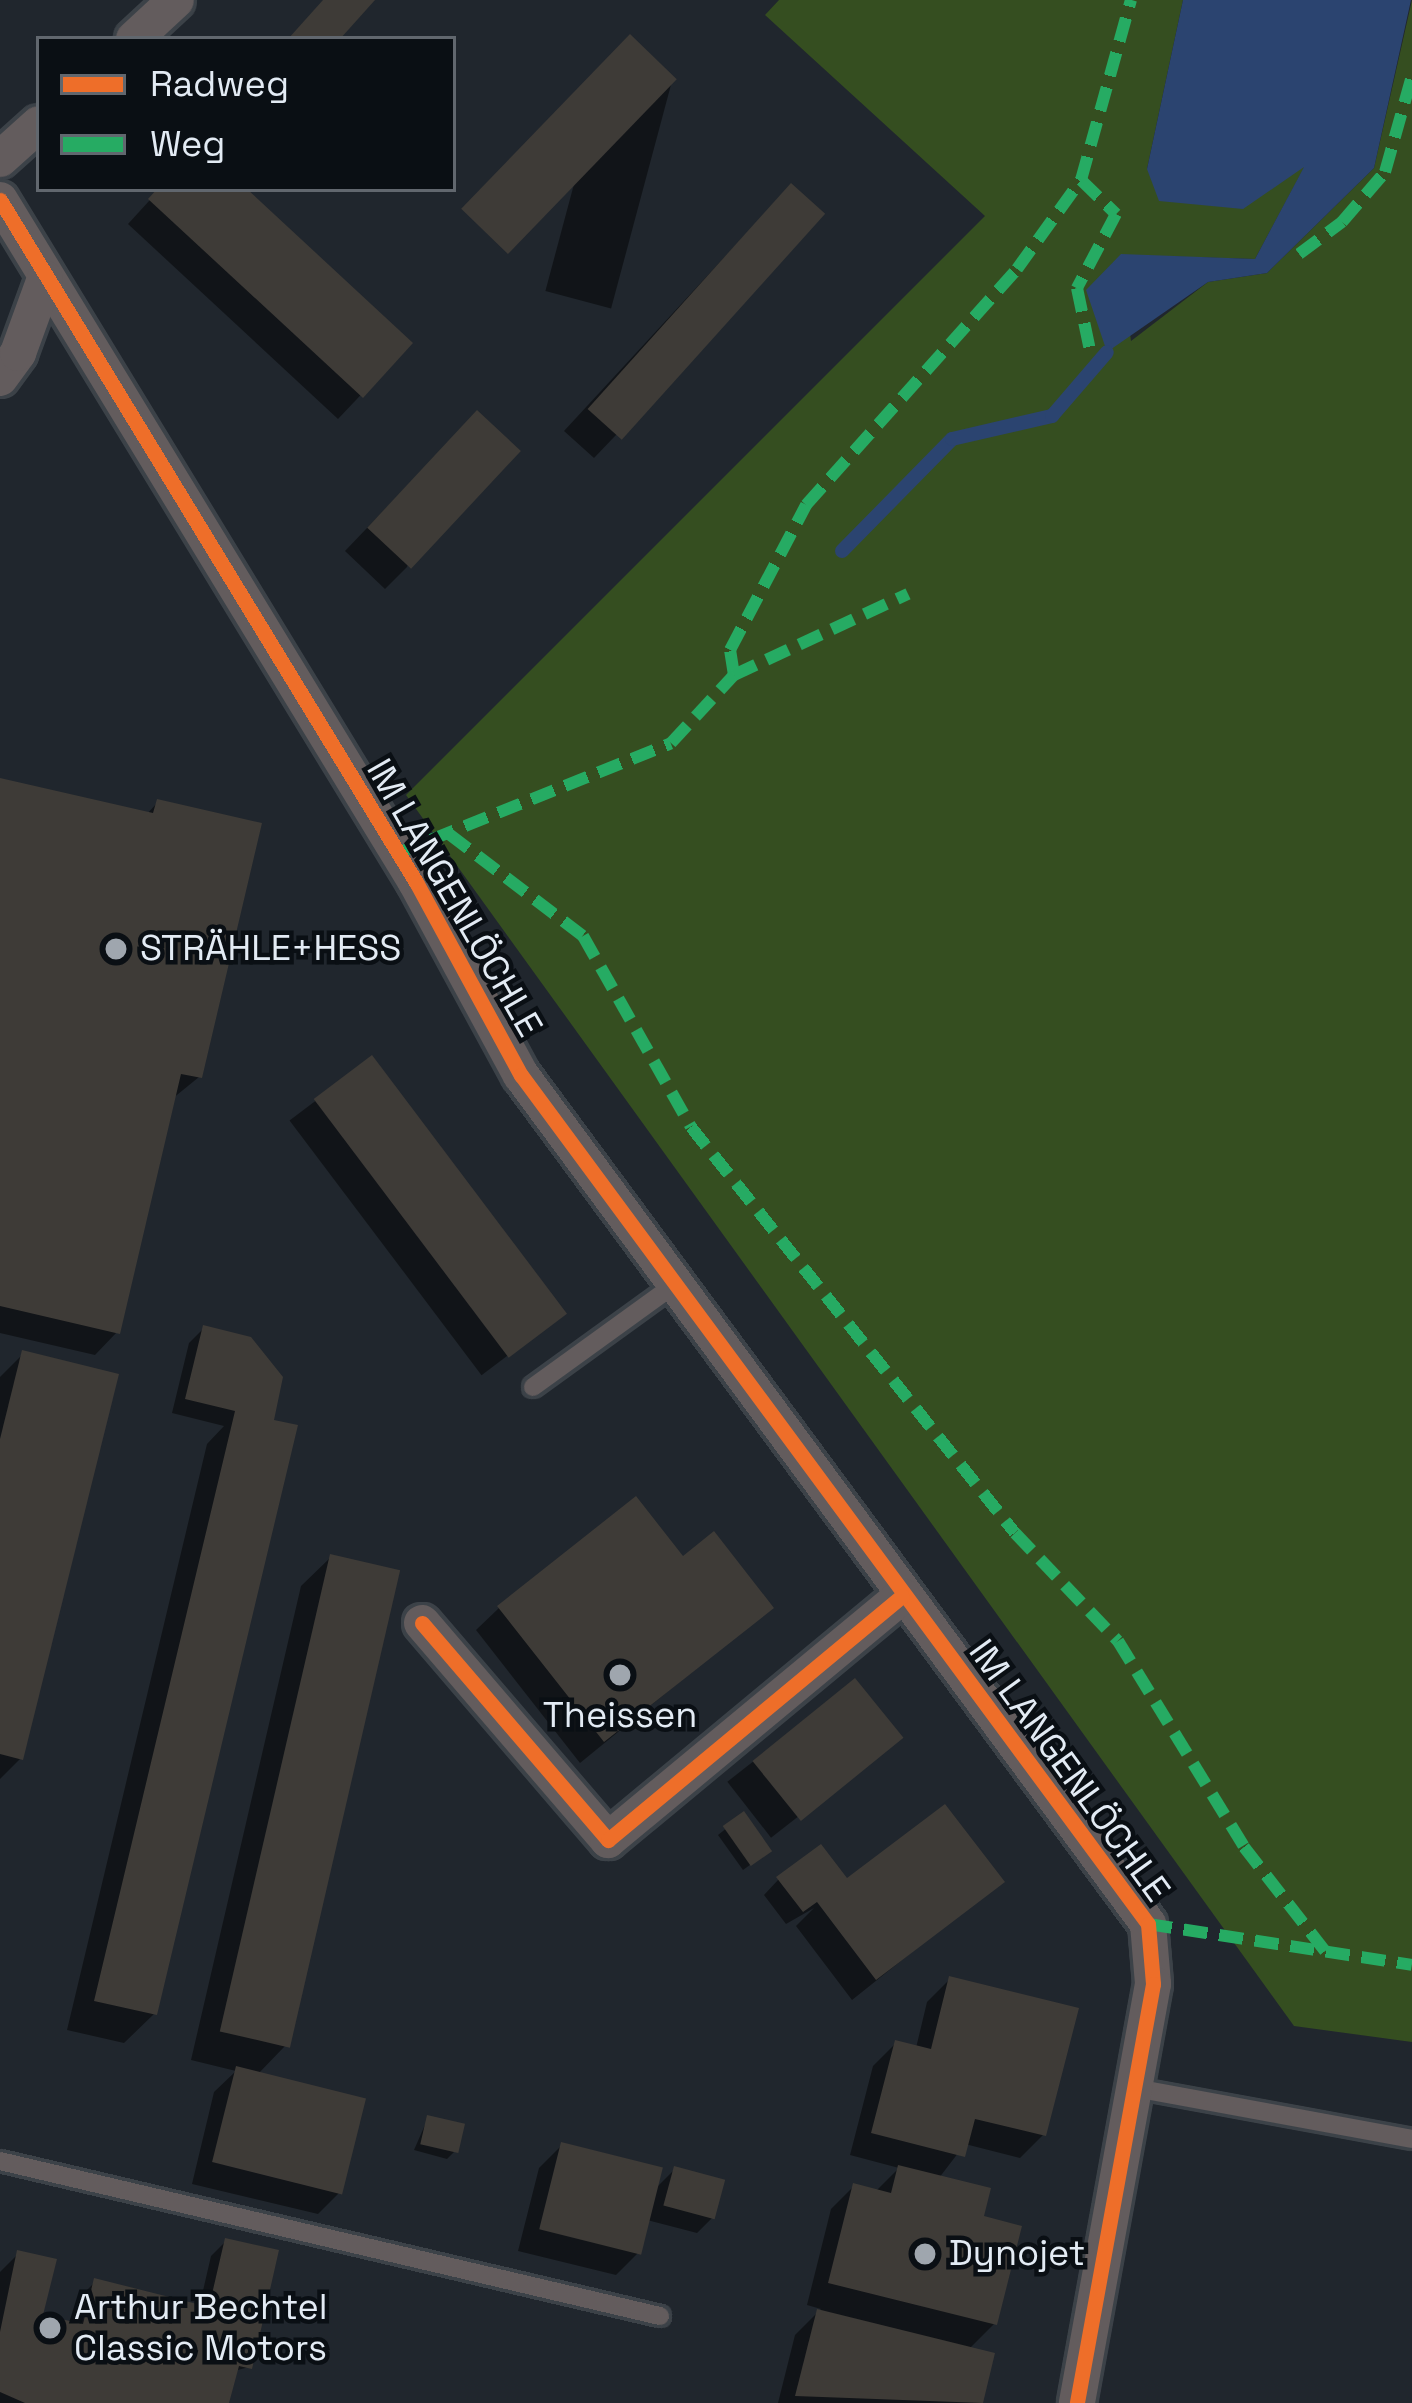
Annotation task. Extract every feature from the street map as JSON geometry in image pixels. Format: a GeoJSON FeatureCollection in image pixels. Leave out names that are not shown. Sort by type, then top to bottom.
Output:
{"type":"FeatureCollection","features":[{"type":"Feature","properties":{"kind":"street"},"geometry":{"type":"LineString","coordinates":[[137,36],[176,0]]}},
{"type":"Feature","properties":{"kind":"street"},"geometry":{"type":"LineString","coordinates":[[0,159],[36,127]]}},
{"type":"Feature","properties":{"kind":"street","name":"IM LANGENLÖCHLE"},"geometry":{"type":"LineString","coordinates":[[0,200],[416,882],[521,1075],[1148,1924],[1153,1984],[1078,2403]]}},
{"type":"Feature","properties":{"kind":"street"},"geometry":{"type":"LineString","coordinates":[[0,378],[18,353],[45,279]]}},
{"type":"Feature","properties":{"kind":"street"},"geometry":{"type":"LineString","coordinates":[[422,1623],[608,1840],[902,1596]]}},
{"type":"Feature","properties":{"kind":"lane"},"geometry":{"type":"LineString","coordinates":[[533,1388],[674,1285]]}},
{"type":"Feature","properties":{"kind":"lane"},"geometry":{"type":"LineString","coordinates":[[1137,2077],[1412,2139]]}},
{"type":"Feature","properties":{"kind":"lane"},"geometry":{"type":"LineString","coordinates":[[0,2161],[660,2316]]}},
{"type":"Feature","properties":{"kind":"green space"},"geometry":{"type":"Polygon","coordinates":[[[779,0],[1183,0],[1147,169],[1306,164],[1255,259],[1120,255],[1131,341],[1208,282],[1267,273],[1374,168],[1412,0],[1412,2042],[1294,2026],[406,795],[985,216],[765,15],[779,0]]]}},
{"type":"Feature","properties":{"kind":"water"},"geometry":{"type":"Polygon","coordinates":[[[1183,0],[1411,0],[1374,168],[1267,273],[1208,282],[1107,352],[1086,290],[1121,254],[1255,259],[1304,167],[1243,209],[1159,201],[1147,169],[1183,0]]]}},
{"type":"Feature","properties":{"kind":"building"},"geometry":{"type":"Polygon","coordinates":[[[323,0],[375,0],[343,36],[291,36],[323,0]]]}},
{"type":"Feature","properties":{"kind":"building"},"geometry":{"type":"Polygon","coordinates":[[[630,34],[677,79],[508,254],[461,209],[630,34]]]}},
{"type":"Feature","properties":{"kind":"building"},"geometry":{"type":"Polygon","coordinates":[[[791,183],[825,214],[622,440],[588,409],[791,183]]]}},
{"type":"Feature","properties":{"kind":"building"},"geometry":{"type":"Polygon","coordinates":[[[154,192],[250,192],[413,343],[363,398],[148,199],[154,192]]]}},
{"type":"Feature","properties":{"kind":"building"},"geometry":{"type":"Polygon","coordinates":[[[477,410],[521,451],[411,569],[367,528],[477,410]]]}},
{"type":"Feature","properties":{"kind":"building","name":"STRÄHLE+HESS"},"geometry":{"type":"Polygon","coordinates":[[[0,778],[153,813],[157,799],[262,823],[202,1078],[181,1074],[120,1334],[0,1306],[0,778]]]}},
{"type":"Feature","properties":{"kind":"building","name":"STRÄHLE+HESS"},"geometry":{"type":"Polygon","coordinates":[[[372,1055],[567,1314],[509,1358],[314,1099],[372,1055]]]}},
{"type":"Feature","properties":{"kind":"building"},"geometry":{"type":"Polygon","coordinates":[[[203,1325],[251,1337],[283,1377],[274,1420],[298,1425],[157,2015],[94,2001],[235,1411],[185,1399],[203,1325]]]}},
{"type":"Feature","properties":{"kind":"building"},"geometry":{"type":"Polygon","coordinates":[[[22,1350],[119,1374],[23,1760],[0,1754],[0,1439],[22,1350]]]}},
{"type":"Feature","properties":{"kind":"building","name":"Theissen"},"geometry":{"type":"Polygon","coordinates":[[[636,1496],[683,1556],[714,1531],[774,1608],[604,1742],[497,1606],[636,1496]]]}},
{"type":"Feature","properties":{"kind":"building"},"geometry":{"type":"Polygon","coordinates":[[[330,1554],[400,1570],[290,2048],[220,2031],[330,1554]]]}},
{"type":"Feature","properties":{"kind":"building"},"geometry":{"type":"Polygon","coordinates":[[[855,1678],[903,1738],[801,1821],[752,1761],[855,1678]]]}},
{"type":"Feature","properties":{"kind":"building"},"geometry":{"type":"Polygon","coordinates":[[[945,1804],[1005,1882],[876,1980],[817,1902],[803,1912],[776,1877],[821,1844],[847,1878],[945,1804]]]}},
{"type":"Feature","properties":{"kind":"building"},"geometry":{"type":"Polygon","coordinates":[[[744,1811],[772,1851],[751,1866],[723,1826],[744,1811]]]}},
{"type":"Feature","properties":{"kind":"building"},"geometry":{"type":"Polygon","coordinates":[[[949,1976],[1079,2008],[1046,2136],[975,2119],[965,2157],[871,2133],[895,2040],[931,2049],[949,1976]]]}},
{"type":"Feature","properties":{"kind":"building"},"geometry":{"type":"Polygon","coordinates":[[[236,2066],[366,2098],[342,2194],[212,2162],[236,2066]]]}},
{"type":"Feature","properties":{"kind":"building"},"geometry":{"type":"Polygon","coordinates":[[[427,2115],[465,2124],[458,2153],[420,2144],[427,2115]]]}},
{"type":"Feature","properties":{"kind":"building"},"geometry":{"type":"Polygon","coordinates":[[[561,2142],[663,2167],[641,2255],[539,2229],[561,2142]]]}},
{"type":"Feature","properties":{"kind":"building","name":"Dynojet"},"geometry":{"type":"Polygon","coordinates":[[[898,2165],[991,2188],[984,2216],[1022,2226],[997,2325],[828,2283],[853,2183],[891,2193],[898,2165]]]}},
{"type":"Feature","properties":{"kind":"building"},"geometry":{"type":"Polygon","coordinates":[[[674,2166],[725,2180],[715,2219],[663,2206],[674,2166]]]}},
{"type":"Feature","properties":{"kind":"building"},"geometry":{"type":"Polygon","coordinates":[[[225,2238],[279,2250],[252,2369],[239,2366],[229,2403],[25,2403],[0,2392],[0,2332],[17,2250],[57,2259],[43,2315],[83,2324],[94,2278],[209,2307],[225,2238]]]}},
{"type":"Feature","properties":{"kind":"building","name":"Dynojet"},"geometry":{"type":"Polygon","coordinates":[[[817,2309],[995,2353],[983,2403],[795,2396],[817,2309]]]}},
{"type":"Feature","properties":{"kind":"waterway"},"geometry":{"type":"LineString","coordinates":[[842,551],[952,439],[1052,416],[1107,352]]}},
{"type":"Feature","properties":{"kind":"marked path"},"geometry":{"type":"LineString","coordinates":[[734,675],[730,650],[806,505],[1017,269],[1081,180],[1131,0]]}},
{"type":"Feature","properties":{"kind":"marked path"},"geometry":{"type":"LineString","coordinates":[[1299,254],[1342,222],[1385,172],[1412,76]]}},
{"type":"Feature","properties":{"kind":"marked path"},"geometry":{"type":"LineString","coordinates":[[1081,180],[1116,214],[1077,288],[1090,350]]}},
{"type":"Feature","properties":{"kind":"marked path"},"geometry":{"type":"LineString","coordinates":[[398,853],[671,743],[734,675],[908,594]]}},
{"type":"Feature","properties":{"kind":"marked path"},"geometry":{"type":"LineString","coordinates":[[449,834],[583,936],[691,1127],[1015,1533],[1118,1641],[1244,1847],[1325,1951]]}},
{"type":"Feature","properties":{"kind":"marked path"},"geometry":{"type":"LineString","coordinates":[[1148,1924],[1412,1965]]}},
{"type":"Feature","properties":{"kind":"cycle path"},"geometry":{"type":"LineString","coordinates":[[0,200],[416,882],[521,1075],[1148,1924],[1153,1984],[1077,2403]]}},
{"type":"Feature","properties":{"kind":"cycle path"},"geometry":{"type":"LineString","coordinates":[[422,1623],[608,1840],[902,1596]]}},
{"type":"Feature","properties":{"kind":"place","name":"STRÄHLE+HESS"},"geometry":{"type":"Point","coordinates":[116,949]}},
{"type":"Feature","properties":{"kind":"place","name":"Theissen"},"geometry":{"type":"Point","coordinates":[620,1675]}},
{"type":"Feature","properties":{"kind":"place","name":"Dynojet"},"geometry":{"type":"Point","coordinates":[925,2254]}},
{"type":"Feature","properties":{"kind":"place","name":"Arthur Bechtel Classic Motors"},"geometry":{"type":"Point","coordinates":[50,2328]}}]}
